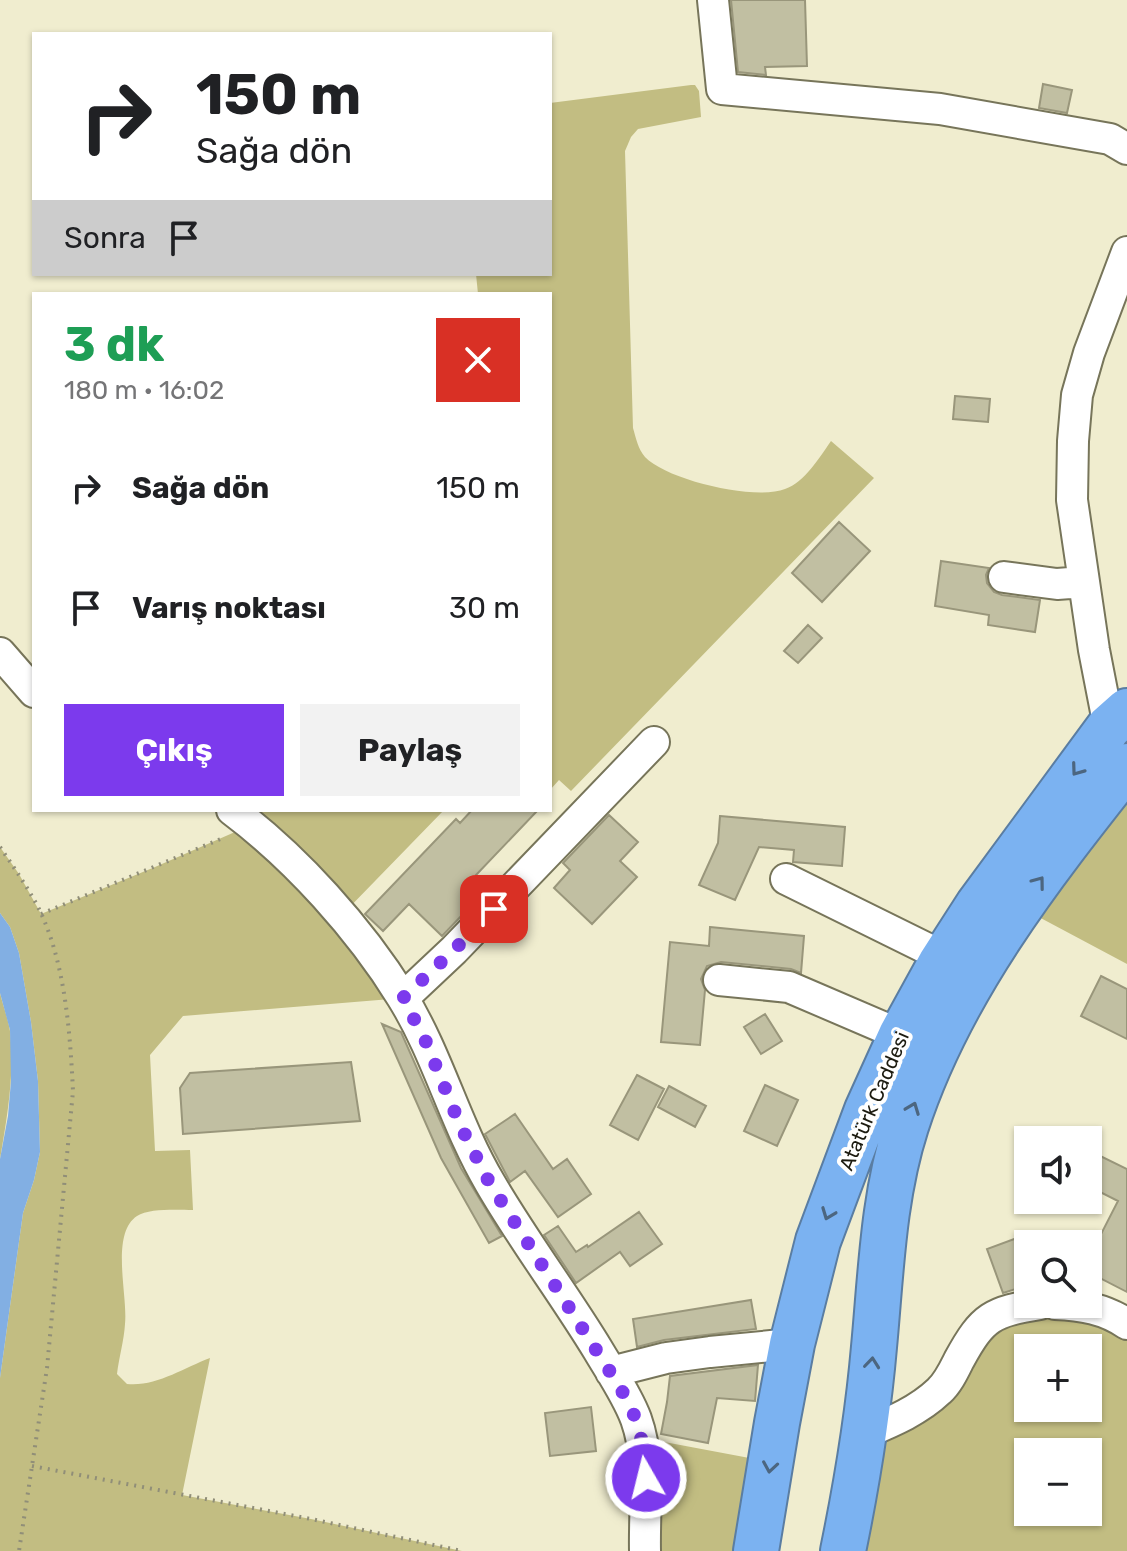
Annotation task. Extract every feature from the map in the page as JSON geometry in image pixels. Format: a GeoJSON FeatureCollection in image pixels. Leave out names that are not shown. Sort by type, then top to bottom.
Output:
{"type":"FeatureCollection","features":[{"type":"Feature","properties":{"kind":"highway","name":"Atatürk Caddesi"},"geometry":{"type":"LineString","coordinates":[[756,1551],[792,1344],[818,1241],[867,1110],[901,1035],[944,957],[978,905],[1118,719]]}},
{"type":"Feature","properties":{"kind":"highway","name":"Atatürk Caddesi"},"geometry":{"type":"LineString","coordinates":[[843,1551],[865,1433],[881,1257],[891,1185],[906,1126],[930,1064],[970,984],[1008,924],[1127,766]]}},
{"type":"Feature","properties":{"kind":"street"},"geometry":{"type":"LineString","coordinates":[[713,0],[722,89],[940,109],[1110,139],[1127,149]]}},
{"type":"Feature","properties":{"kind":"street"},"geometry":{"type":"LineString","coordinates":[[1118,719],[1094,650],[1072,500],[1073,441],[1077,395],[1089,353],[1127,252]]}},
{"type":"Feature","properties":{"kind":"street"},"geometry":{"type":"LineString","coordinates":[[1004,577],[1057,584],[1084,582]]}},
{"type":"Feature","properties":{"kind":"street"},"geometry":{"type":"LineString","coordinates":[[0,653],[32,690]]}},
{"type":"Feature","properties":{"kind":"street"},"geometry":{"type":"LineString","coordinates":[[403,998],[454,950],[654,742]]}},
{"type":"Feature","properties":{"kind":"street"},"geometry":{"type":"LineString","coordinates":[[242,818],[316,886],[365,945],[403,998],[489,1182],[611,1372],[636,1419],[643,1446],[645,1551]]}},
{"type":"Feature","properties":{"kind":"street"},"geometry":{"type":"LineString","coordinates":[[786,879],[944,957]]}},
{"type":"Feature","properties":{"kind":"street"},"geometry":{"type":"LineString","coordinates":[[719,980],[789,987],[901,1035]]}},
{"type":"Feature","properties":{"kind":"street"},"geometry":{"type":"LineString","coordinates":[[865,1433],[921,1406],[942,1388],[983,1323],[1014,1309]]}},
{"type":"Feature","properties":{"kind":"street"},"geometry":{"type":"LineString","coordinates":[[1102,1312],[1127,1324]]}},
{"type":"Feature","properties":{"kind":"street"},"geometry":{"type":"LineString","coordinates":[[611,1372],[666,1358],[792,1344]]}},
{"type":"Feature","properties":{"kind":"path"},"geometry":{"type":"LineString","coordinates":[[41,914],[155,867],[242,818]]}},
{"type":"Feature","properties":{"kind":"path"},"geometry":{"type":"LineString","coordinates":[[0,847],[41,914],[58,966],[65,1000],[73,1091],[47,1368],[19,1551]]}},
{"type":"Feature","properties":{"kind":"path"},"geometry":{"type":"LineString","coordinates":[[32,1466],[462,1551]]}},
{"type":"Feature","properties":{"kind":"shaded area"},"geometry":{"type":"Polygon","coordinates":[[[695,85],[699,91],[701,117],[638,129],[625,151],[633,428],[645,457],[672,473],[712,486],[771,492],[799,481],[831,441],[874,478],[571,791],[559,780],[552,788],[552,292],[478,292],[476,276],[552,276],[552,103],[695,85]]]}},
{"type":"Feature","properties":{"kind":"shaded area"},"geometry":{"type":"Polygon","coordinates":[[[1127,766],[1127,964],[1020,907],[1127,766]]]}},
{"type":"Feature","properties":{"kind":"shaded area"},"geometry":{"type":"Polygon","coordinates":[[[235,812],[442,812],[341,916],[403,998],[183,1016],[150,1055],[155,1151],[190,1150],[193,1210],[149,1212],[137,1216],[129,1225],[122,1250],[125,1324],[117,1374],[127,1384],[148,1383],[210,1358],[182,1495],[462,1551],[0,1551],[0,1378],[23,1213],[40,1152],[38,1081],[31,1022],[19,953],[10,927],[0,913],[0,847],[41,914],[251,825],[235,812]]]}},
{"type":"Feature","properties":{"kind":"shaded area"},"geometry":{"type":"Polygon","coordinates":[[[0,993],[10,1031],[12,1063],[0,1159],[0,993]]]}},
{"type":"Feature","properties":{"kind":"shaded area"},"geometry":{"type":"Polygon","coordinates":[[[1007,1310],[1014,1311],[1014,1318],[1076,1318],[1127,1324],[1127,1551],[843,1551],[859,1472],[896,1420],[1007,1310]]]}},
{"type":"Feature","properties":{"kind":"shaded area"},"geometry":{"type":"Polygon","coordinates":[[[659,1441],[770,1462],[756,1551],[645,1551],[643,1446],[659,1441]]]}},
{"type":"Feature","properties":{"kind":"water"},"geometry":{"type":"Polygon","coordinates":[[[0,913],[10,927],[19,953],[31,1022],[38,1081],[40,1152],[23,1213],[0,1378],[0,1159],[11,1081],[10,1030],[0,993],[0,913]]]}},
{"type":"Feature","properties":{"kind":"building"},"geometry":{"type":"Polygon","coordinates":[[[731,0],[805,0],[807,66],[765,67],[766,75],[738,72],[731,0]]]}},
{"type":"Feature","properties":{"kind":"building"},"geometry":{"type":"Polygon","coordinates":[[[1043,84],[1072,90],[1067,113],[1039,108],[1043,84]]]}},
{"type":"Feature","properties":{"kind":"building"},"geometry":{"type":"Polygon","coordinates":[[[955,396],[990,399],[988,422],[953,419],[955,396]]]}},
{"type":"Feature","properties":{"kind":"building"},"geometry":{"type":"Polygon","coordinates":[[[839,522],[870,551],[822,602],[792,573],[839,522]]]}},
{"type":"Feature","properties":{"kind":"building"},"geometry":{"type":"Polygon","coordinates":[[[941,561],[989,568],[987,583],[994,592],[1040,600],[1035,632],[988,625],[989,615],[935,606],[941,561]]]}},
{"type":"Feature","properties":{"kind":"building"},"geometry":{"type":"Polygon","coordinates":[[[808,625],[822,638],[798,663],[784,651],[808,625]]]}},
{"type":"Feature","properties":{"kind":"building"},"geometry":{"type":"Polygon","coordinates":[[[470,812],[536,812],[476,875],[489,887],[442,936],[409,904],[383,931],[365,914],[456,819],[460,823],[470,812]]]}},
{"type":"Feature","properties":{"kind":"building"},"geometry":{"type":"Polygon","coordinates":[[[609,815],[638,842],[620,861],[637,877],[592,924],[554,888],[570,870],[563,863],[609,815]]]}},
{"type":"Feature","properties":{"kind":"building"},"geometry":{"type":"Polygon","coordinates":[[[720,816],[845,827],[842,866],[793,862],[794,850],[759,847],[735,900],[699,885],[718,843],[720,816]]]}},
{"type":"Feature","properties":{"kind":"building"},"geometry":{"type":"Polygon","coordinates":[[[710,927],[804,936],[801,973],[791,969],[721,962],[707,966],[701,979],[705,990],[700,1045],[661,1042],[670,942],[709,946],[710,927]]]}},
{"type":"Feature","properties":{"kind":"building"},"geometry":{"type":"Polygon","coordinates":[[[1101,976],[1127,989],[1127,1039],[1081,1016],[1101,976]]]}},
{"type":"Feature","properties":{"kind":"building"},"geometry":{"type":"Polygon","coordinates":[[[765,1014],[782,1041],[761,1054],[744,1027],[765,1014]]]}},
{"type":"Feature","properties":{"kind":"building"},"geometry":{"type":"Polygon","coordinates":[[[382,1024],[401,1032],[461,1168],[502,1236],[489,1243],[441,1158],[382,1024]]]}},
{"type":"Feature","properties":{"kind":"building"},"geometry":{"type":"Polygon","coordinates":[[[351,1062],[360,1121],[183,1134],[180,1088],[190,1073],[351,1062]]]}},
{"type":"Feature","properties":{"kind":"building"},"geometry":{"type":"Polygon","coordinates":[[[637,1075],[664,1089],[638,1140],[610,1125],[637,1075]]]}},
{"type":"Feature","properties":{"kind":"building"},"geometry":{"type":"Polygon","coordinates":[[[765,1085],[798,1100],[777,1146],[744,1131],[765,1085]]]}},
{"type":"Feature","properties":{"kind":"building"},"geometry":{"type":"Polygon","coordinates":[[[669,1086],[706,1106],[695,1127],[658,1107],[669,1086]]]}},
{"type":"Feature","properties":{"kind":"building"},"geometry":{"type":"Polygon","coordinates":[[[515,1114],[553,1169],[567,1159],[591,1194],[558,1217],[525,1171],[510,1182],[485,1134],[515,1114]]]}},
{"type":"Feature","properties":{"kind":"building"},"geometry":{"type":"Polygon","coordinates":[[[1102,1157],[1127,1169],[1127,1292],[1102,1279],[1102,1232],[1118,1201],[1102,1193],[1102,1157]]]}},
{"type":"Feature","properties":{"kind":"building"},"geometry":{"type":"Polygon","coordinates":[[[639,1212],[662,1244],[630,1266],[620,1252],[576,1283],[544,1235],[558,1226],[576,1252],[639,1212]]]}},
{"type":"Feature","properties":{"kind":"building"},"geometry":{"type":"Polygon","coordinates":[[[1014,1239],[1014,1289],[1003,1293],[987,1249],[1014,1239]]]}},
{"type":"Feature","properties":{"kind":"building"},"geometry":{"type":"Polygon","coordinates":[[[751,1300],[756,1329],[664,1340],[637,1347],[633,1319],[751,1300]]]}},
{"type":"Feature","properties":{"kind":"building"},"geometry":{"type":"Polygon","coordinates":[[[758,1365],[755,1401],[717,1398],[708,1443],[661,1434],[670,1376],[758,1365]]]}},
{"type":"Feature","properties":{"kind":"building"},"geometry":{"type":"Polygon","coordinates":[[[591,1407],[596,1451],[550,1456],[545,1413],[591,1407]]]}},
{"type":"Feature","properties":{"kind":"route"},"geometry":{"type":"LineString","coordinates":[[494,909],[403,998],[489,1182],[621,1389],[636,1419],[646,1478]]}}]}
